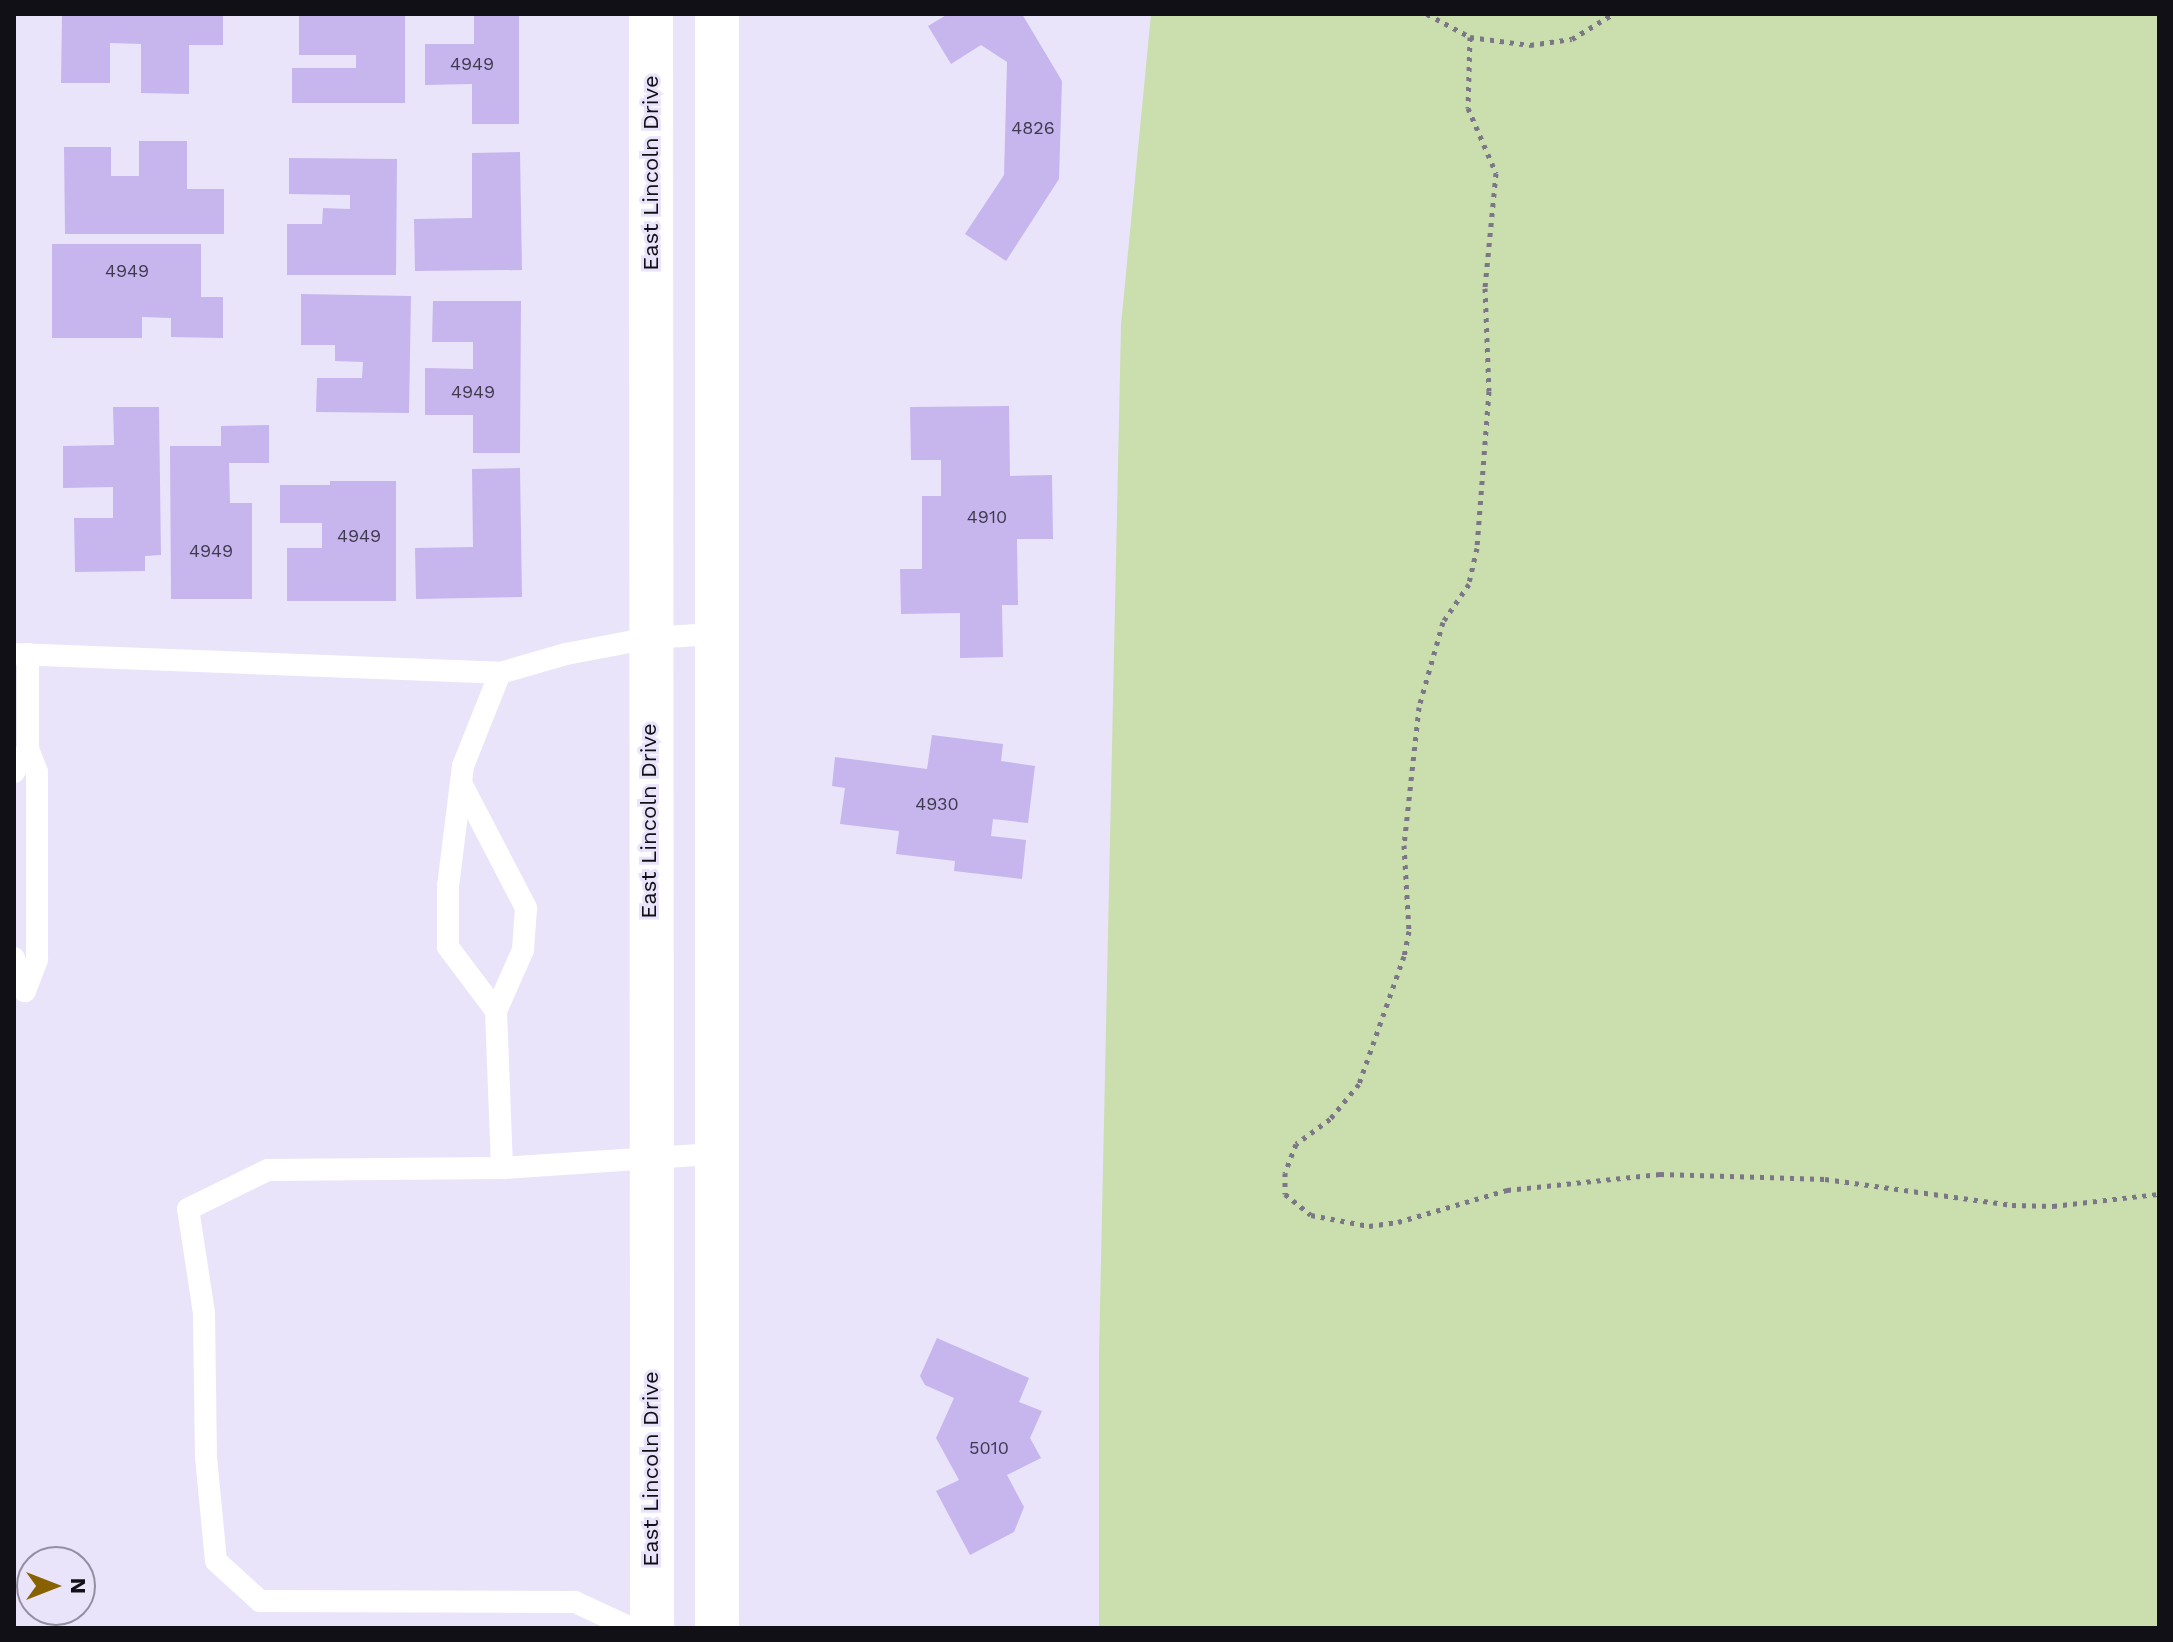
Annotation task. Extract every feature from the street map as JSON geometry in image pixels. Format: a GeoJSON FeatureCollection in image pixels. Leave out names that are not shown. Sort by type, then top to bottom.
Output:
{"type":"FeatureCollection","features":[{"type":"Feature","properties":{"kind":"main road","name":"East Lincoln Drive"},"geometry":{"type":"LineString","coordinates":[[651,14],[649,1157],[652,1628]]}},
{"type":"Feature","properties":{"kind":"main road"},"geometry":{"type":"LineString","coordinates":[[717,14],[713,634],[717,1628]]}},
{"type":"Feature","properties":{"kind":"lane"},"geometry":{"type":"LineString","coordinates":[[19,995],[37,959],[37,772],[28,749],[21,654],[500,673],[650,638],[713,634]]}},
{"type":"Feature","properties":{"kind":"lane"},"geometry":{"type":"LineString","coordinates":[[496,1011],[448,947],[448,886],[461,783],[500,673]]}},
{"type":"Feature","properties":{"kind":"lane"},"geometry":{"type":"LineString","coordinates":[[14,772],[28,749]]}},
{"type":"Feature","properties":{"kind":"lane"},"geometry":{"type":"LineString","coordinates":[[461,783],[526,908],[523,950],[496,1011],[502,1168]]}},
{"type":"Feature","properties":{"kind":"lane"},"geometry":{"type":"LineString","coordinates":[[14,958],[19,995]]}},
{"type":"Feature","properties":{"kind":"lane"},"geometry":{"type":"LineString","coordinates":[[631,1628],[575,1602],[260,1601],[216,1561],[206,1458],[204,1313],[188,1209],[268,1170],[502,1168],[715,1154]]}},
{"type":"Feature","properties":{"kind":"path"},"geometry":{"type":"LineString","coordinates":[[1427,14],[1470,37],[1530,45],[1572,39],[1613,14]]}},
{"type":"Feature","properties":{"kind":"path"},"geometry":{"type":"LineString","coordinates":[[1470,37],[1468,108],[1496,173],[1485,288],[1489,391],[1477,548],[1469,584],[1443,622],[1419,707],[1404,845],[1409,931],[1404,956],[1359,1084],[1330,1119],[1296,1144],[1285,1173],[1285,1194],[1311,1215],[1369,1226],[1398,1222],[1507,1190],[1660,1174],[1840,1180],[2012,1205],[2053,1206],[2159,1194]]}},
{"type":"Feature","properties":{"kind":"green space"},"geometry":{"type":"Polygon","coordinates":[[[1151,14],[2159,14],[2159,1628],[1099,1628],[1099,1354],[1121,325],[1151,14]]]}},
{"type":"Feature","properties":{"kind":"building"},"geometry":{"type":"Polygon","coordinates":[[[62,14],[223,14],[223,45],[189,45],[189,94],[141,93],[141,44],[110,43],[110,83],[61,83],[62,14]]]}},
{"type":"Feature","properties":{"kind":"building"},"geometry":{"type":"Polygon","coordinates":[[[299,14],[405,14],[405,103],[292,103],[292,68],[356,68],[356,55],[299,55],[299,14]]]}},
{"type":"Feature","properties":{"kind":"building"},"geometry":{"type":"Polygon","coordinates":[[[474,14],[519,14],[519,124],[472,124],[472,84],[425,85],[425,44],[474,44],[474,14]]]}},
{"type":"Feature","properties":{"kind":"building"},"geometry":{"type":"Polygon","coordinates":[[[948,14],[1022,14],[1062,81],[1059,179],[1006,261],[965,234],[1004,175],[1007,62],[981,45],[951,64],[928,26],[948,14]]]}},
{"type":"Feature","properties":{"kind":"building"},"geometry":{"type":"Polygon","coordinates":[[[139,141],[187,141],[187,189],[224,189],[224,234],[65,234],[64,147],[111,147],[111,176],[139,176],[139,141]]]}},
{"type":"Feature","properties":{"kind":"building"},"geometry":{"type":"Polygon","coordinates":[[[520,152],[522,270],[415,271],[414,219],[472,218],[472,153],[520,152]]]}},
{"type":"Feature","properties":{"kind":"building"},"geometry":{"type":"Polygon","coordinates":[[[289,158],[397,159],[396,275],[287,275],[287,224],[322,224],[323,208],[350,209],[350,195],[289,194],[289,158]]]}},
{"type":"Feature","properties":{"kind":"building"},"geometry":{"type":"Polygon","coordinates":[[[52,244],[201,244],[201,297],[223,297],[223,338],[171,337],[171,318],[142,317],[142,338],[52,338],[52,244]]]}},
{"type":"Feature","properties":{"kind":"building"},"geometry":{"type":"Polygon","coordinates":[[[301,294],[411,296],[409,413],[316,412],[317,378],[362,378],[363,362],[335,361],[335,345],[301,345],[301,294]]]}},
{"type":"Feature","properties":{"kind":"building"},"geometry":{"type":"Polygon","coordinates":[[[433,301],[521,301],[520,453],[473,453],[473,415],[425,415],[425,368],[473,369],[473,342],[432,342],[433,301]]]}},
{"type":"Feature","properties":{"kind":"building"},"geometry":{"type":"Polygon","coordinates":[[[1009,406],[1010,476],[1052,475],[1053,539],[1017,539],[1018,605],[1002,605],[1003,657],[960,658],[960,613],[901,614],[900,569],[922,569],[922,496],[941,496],[941,460],[911,460],[910,407],[1009,406]]]}},
{"type":"Feature","properties":{"kind":"building"},"geometry":{"type":"Polygon","coordinates":[[[113,407],[159,407],[161,555],[145,556],[145,571],[75,572],[74,518],[113,518],[113,487],[63,488],[63,446],[114,445],[113,407]]]}},
{"type":"Feature","properties":{"kind":"building"},"geometry":{"type":"Polygon","coordinates":[[[269,425],[269,463],[229,463],[230,503],[252,503],[252,599],[171,599],[170,446],[221,446],[221,426],[269,425]]]}},
{"type":"Feature","properties":{"kind":"building"},"geometry":{"type":"Polygon","coordinates":[[[520,468],[522,597],[416,599],[415,548],[473,547],[472,469],[520,468]]]}},
{"type":"Feature","properties":{"kind":"building"},"geometry":{"type":"Polygon","coordinates":[[[330,481],[396,481],[396,601],[287,601],[287,548],[322,548],[322,523],[280,523],[280,485],[330,485],[330,481]]]}},
{"type":"Feature","properties":{"kind":"building"},"geometry":{"type":"Polygon","coordinates":[[[932,735],[1003,744],[1001,761],[1035,766],[1028,823],[993,819],[991,836],[1026,840],[1022,879],[954,871],[955,861],[896,854],[899,831],[840,824],[845,788],[832,786],[835,757],[927,769],[932,735]]]}},
{"type":"Feature","properties":{"kind":"building"},"geometry":{"type":"Polygon","coordinates":[[[937,1338],[1029,1378],[1019,1402],[1042,1411],[1030,1438],[1041,1458],[1007,1475],[1024,1507],[1014,1532],[970,1555],[936,1491],[959,1480],[936,1438],[954,1398],[925,1385],[920,1376],[937,1338]]]}}]}
